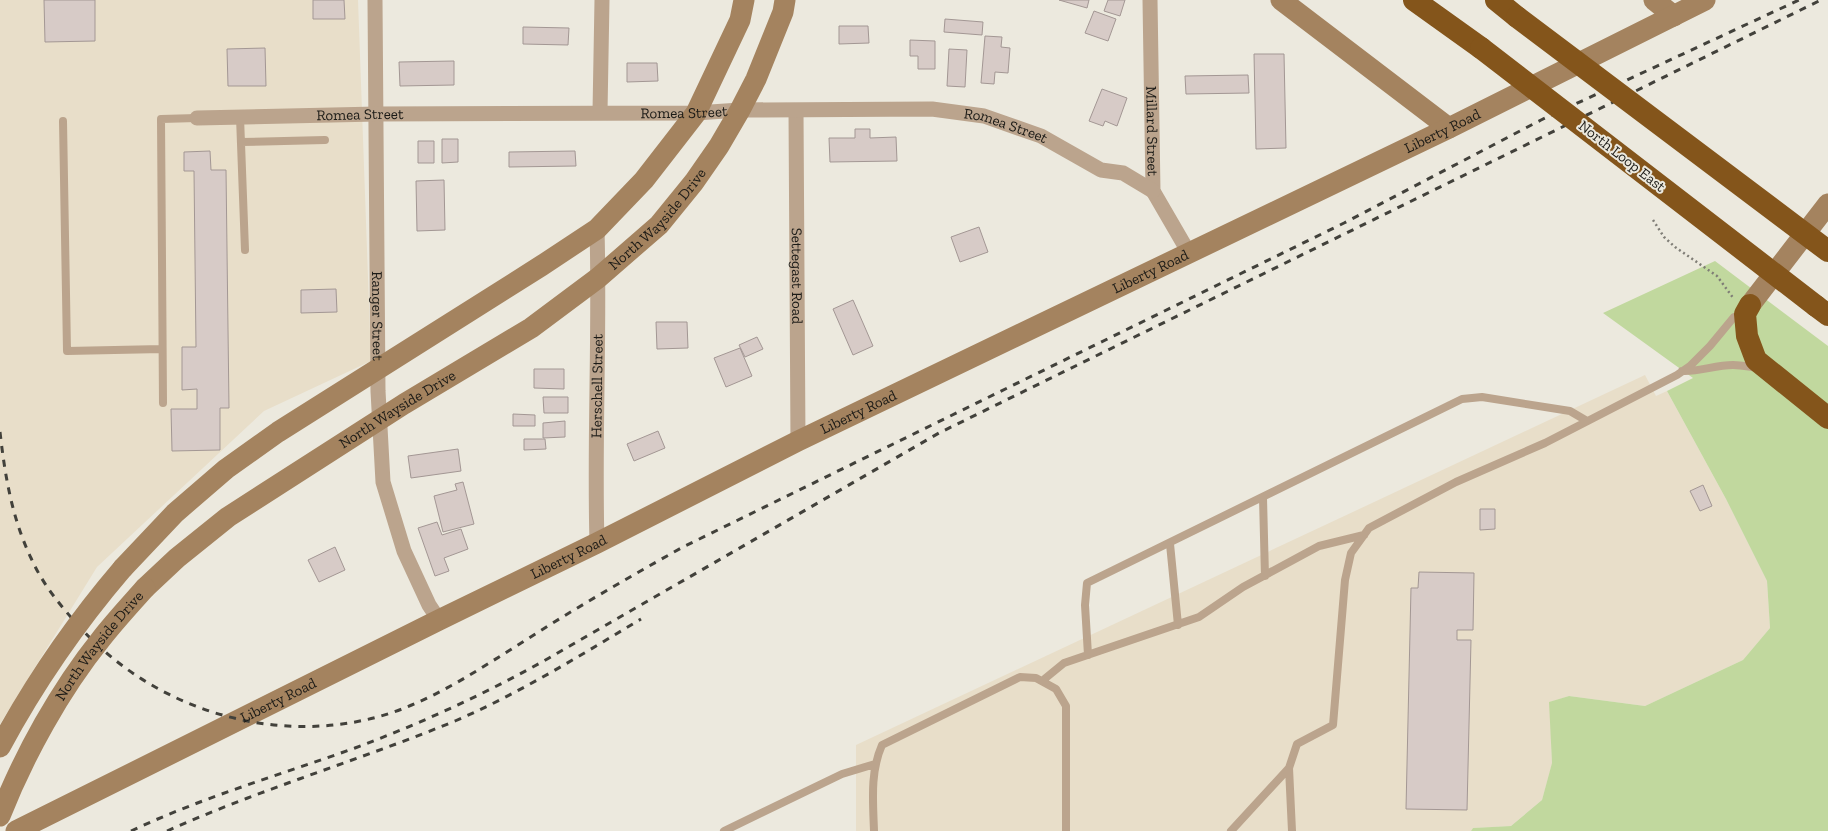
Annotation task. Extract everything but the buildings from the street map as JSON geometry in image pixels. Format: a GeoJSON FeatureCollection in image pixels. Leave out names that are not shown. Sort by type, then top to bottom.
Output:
{"type":"FeatureCollection","features":[{"type":"Feature","properties":{"kind":"highway","name":"North Loop East"},"geometry":{"type":"LineString","coordinates":[[1414,0],[1482,48],[1822,310]]}},
{"type":"Feature","properties":{"kind":"highway"},"geometry":{"type":"LineString","coordinates":[[1496,0],[1828,251]]}},
{"type":"Feature","properties":{"kind":"highway"},"geometry":{"type":"LineString","coordinates":[[1747,310],[1747,336],[1756,360],[1828,418]]}},
{"type":"Feature","properties":{"kind":"main road","name":"North Wayside Drive"},"geometry":{"type":"LineString","coordinates":[[0,747],[23,706],[74,627],[123,568],[175,513],[226,469],[278,432],[597,229],[644,180],[696,113],[740,20],[744,0]]}},
{"type":"Feature","properties":{"kind":"main road","name":"North Wayside Drive"},"geometry":{"type":"LineString","coordinates":[[0,816],[28,756],[61,696],[100,640],[145,588],[177,558],[228,517],[380,420],[531,328],[598,278],[659,225],[694,182],[719,146],[740,110],[756,79],[783,12],[785,0]]}},
{"type":"Feature","properties":{"kind":"main road"},"geometry":{"type":"LineString","coordinates":[[1281,0],[1449,128]]}},
{"type":"Feature","properties":{"kind":"main road"},"geometry":{"type":"LineString","coordinates":[[1654,0],[1674,16]]}},
{"type":"Feature","properties":{"kind":"main road","name":"Liberty Road"},"geometry":{"type":"LineString","coordinates":[[16,831],[438,620],[597,543],[798,441],[1449,128],[1705,0]]}},
{"type":"Feature","properties":{"kind":"main road"},"geometry":{"type":"LineString","coordinates":[[1747,310],[1828,204]]}},
{"type":"Feature","properties":{"kind":"street","name":"Ranger Street"},"geometry":{"type":"LineString","coordinates":[[376,0],[378,369],[383,482],[404,551],[429,605],[438,620]]}},
{"type":"Feature","properties":{"kind":"street"},"geometry":{"type":"LineString","coordinates":[[600,112],[602,0]]}},
{"type":"Feature","properties":{"kind":"street","name":"Millard Street"},"geometry":{"type":"LineString","coordinates":[[1150,0],[1153,191],[1188,253]]}},
{"type":"Feature","properties":{"kind":"street","name":"Romea Street"},"geometry":{"type":"LineString","coordinates":[[197,118],[377,114],[600,112],[696,113],[740,110],[796,111],[932,109],[984,116],[1041,136],[1101,170],[1123,173],[1153,191]]}},
{"type":"Feature","properties":{"kind":"street","name":"Settegast Road"},"geometry":{"type":"LineString","coordinates":[[796,111],[798,441]]}},
{"type":"Feature","properties":{"kind":"street","name":"Herschell Street"},"geometry":{"type":"LineString","coordinates":[[597,229],[598,278],[595,475],[597,543]]}},
{"type":"Feature","properties":{"kind":"lane"},"geometry":{"type":"LineString","coordinates":[[240,117],[245,250]]}},
{"type":"Feature","properties":{"kind":"lane"},"geometry":{"type":"LineString","coordinates":[[163,403],[161,119],[197,118]]}},
{"type":"Feature","properties":{"kind":"lane"},"geometry":{"type":"LineString","coordinates":[[62,121],[67,351],[162,349]]}},
{"type":"Feature","properties":{"kind":"lane"},"geometry":{"type":"LineString","coordinates":[[241,142],[325,140]]}},
{"type":"Feature","properties":{"kind":"lane"},"geometry":{"type":"LineString","coordinates":[[1292,831],[1289,768],[1297,744],[1332,725],[1345,580],[1350,553],[1369,528],[1456,482],[1545,444],[1587,420],[1682,372],[1710,346],[1734,317],[1747,310]]}},
{"type":"Feature","properties":{"kind":"lane"},"geometry":{"type":"LineString","coordinates":[[1682,372],[1693,372],[1708,368],[1733,365],[1767,369]]}},
{"type":"Feature","properties":{"kind":"lane"},"geometry":{"type":"LineString","coordinates":[[1088,655],[1085,604],[1088,583],[1170,544],[1462,399],[1482,397],[1570,411],[1587,420]]}},
{"type":"Feature","properties":{"kind":"lane"},"geometry":{"type":"LineString","coordinates":[[1263,498],[1265,576]]}},
{"type":"Feature","properties":{"kind":"lane"},"geometry":{"type":"LineString","coordinates":[[1042,681],[1064,663],[1199,617],[1243,587],[1319,546],[1364,535]]}},
{"type":"Feature","properties":{"kind":"lane"},"geometry":{"type":"LineString","coordinates":[[1170,544],[1178,624]]}},
{"type":"Feature","properties":{"kind":"lane"},"geometry":{"type":"LineString","coordinates":[[874,831],[873,780],[875,764],[882,745],[1020,677],[1036,678],[1056,689],[1066,706],[1066,831]]}},
{"type":"Feature","properties":{"kind":"lane"},"geometry":{"type":"LineString","coordinates":[[724,831],[842,774],[875,764]]}},
{"type":"Feature","properties":{"kind":"lane"},"geometry":{"type":"LineString","coordinates":[[1231,831],[1289,768]]}},
{"type":"Feature","properties":{"kind":"path"},"geometry":{"type":"LineString","coordinates":[[1653,220],[1664,237],[1675,248],[1717,276],[1747,310]]}},
{"type":"Feature","properties":{"kind":"shaded area"},"geometry":{"type":"Polygon","coordinates":[[[0,0],[358,0],[371,361],[264,411],[97,567],[0,724],[0,0]]]}},
{"type":"Feature","properties":{"kind":"shaded area"},"geometry":{"type":"Polygon","coordinates":[[[1645,375],[1656,396],[1667,391],[1726,499],[1767,581],[1770,628],[1743,660],[1645,706],[1569,696],[1550,702],[1552,764],[1542,800],[1511,826],[1473,828],[1471,831],[856,831],[856,745],[1645,375]]]}},
{"type":"Feature","properties":{"kind":"green space"},"geometry":{"type":"Polygon","coordinates":[[[1715,261],[1828,346],[1828,831],[1471,831],[1473,828],[1511,826],[1542,800],[1552,763],[1549,702],[1569,696],[1645,706],[1743,660],[1770,628],[1767,581],[1726,499],[1667,391],[1693,378],[1603,313],[1715,261]]]}},
{"type":"Feature","properties":{"kind":"railway"},"geometry":{"type":"LineString","coordinates":[[0,432],[4,465],[14,512],[24,543],[40,576],[57,601],[77,624],[108,654],[143,680],[181,700],[221,715],[263,724],[306,727],[349,723],[391,713],[427,698],[462,680],[586,603],[683,547],[1344,223],[1541,120],[1799,0]]}},
{"type":"Feature","properties":{"kind":"railway"},"geometry":{"type":"LineString","coordinates":[[131,831],[186,807],[355,748],[429,718],[478,695],[549,658],[939,433],[1821,0]]}},
{"type":"Feature","properties":{"kind":"railway"},"geometry":{"type":"LineString","coordinates":[[167,831],[274,788],[383,749],[455,721],[527,686],[641,619]]}}]}
